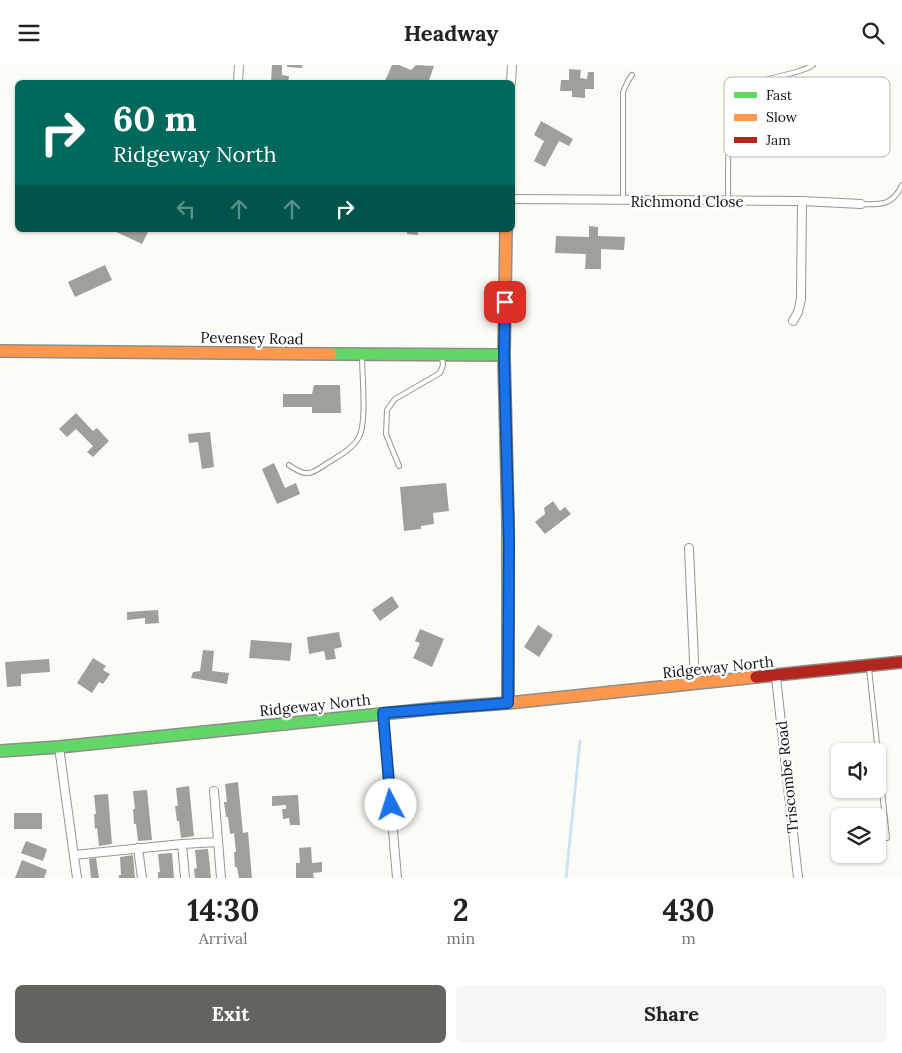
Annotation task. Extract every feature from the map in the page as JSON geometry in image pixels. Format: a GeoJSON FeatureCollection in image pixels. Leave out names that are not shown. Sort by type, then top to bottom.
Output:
{"type":"FeatureCollection","features":[{"type":"Feature","properties":{"kind":"street"},"geometry":{"type":"LineString","coordinates":[[238,80],[239,65]]}},
{"type":"Feature","properties":{"kind":"street"},"geometry":{"type":"LineString","coordinates":[[511,80],[512,65]]}},
{"type":"Feature","properties":{"kind":"street","name":"Richmond Close"},"geometry":{"type":"LineString","coordinates":[[515,199],[802,201],[861,204]]}},
{"type":"Feature","properties":{"kind":"street"},"geometry":{"type":"LineString","coordinates":[[793,321],[802,299],[802,201]]}},
{"type":"Feature","properties":{"kind":"street"},"geometry":{"type":"LineString","coordinates":[[506,232],[504,355],[509,543],[508,703]]}},
{"type":"Feature","properties":{"kind":"street","name":"Pevensey Road"},"geometry":{"type":"LineString","coordinates":[[0,351],[504,355]]}},
{"type":"Feature","properties":{"kind":"street"},"geometry":{"type":"LineString","coordinates":[[690,548],[695,684]]}},
{"type":"Feature","properties":{"kind":"street","name":"Ridgeway North"},"geometry":{"type":"LineString","coordinates":[[0,751],[59,747],[383,713],[776,677],[902,662]]}},
{"type":"Feature","properties":{"kind":"street","name":"Triscombe Road"},"geometry":{"type":"LineString","coordinates":[[776,677],[798,878]]}},
{"type":"Feature","properties":{"kind":"street"},"geometry":{"type":"LineString","coordinates":[[383,713],[397,878]]}},
{"type":"Feature","properties":{"kind":"street"},"geometry":{"type":"LineString","coordinates":[[59,747],[77,878]]}},
{"type":"Feature","properties":{"kind":"street"},"geometry":{"type":"LineString","coordinates":[[214,791],[221,878]]}},
{"type":"Feature","properties":{"kind":"street"},"geometry":{"type":"LineString","coordinates":[[74,855],[218,842]]}},
{"type":"Feature","properties":{"kind":"street"},"geometry":{"type":"LineString","coordinates":[[182,844],[185,878]]}},
{"type":"Feature","properties":{"kind":"street"},"geometry":{"type":"LineString","coordinates":[[138,848],[142,878]]}},
{"type":"Feature","properties":{"kind":"lane"},"geometry":{"type":"LineString","coordinates":[[777,77],[813,65]]}},
{"type":"Feature","properties":{"kind":"lane"},"geometry":{"type":"LineString","coordinates":[[623,200],[623,92],[632,75]]}},
{"type":"Feature","properties":{"kind":"lane"},"geometry":{"type":"LineString","coordinates":[[728,201],[729,157]]}},
{"type":"Feature","properties":{"kind":"lane"},"geometry":{"type":"LineString","coordinates":[[861,204],[888,203],[898,193],[902,185]]}},
{"type":"Feature","properties":{"kind":"lane"},"geometry":{"type":"LineString","coordinates":[[289,465],[296,471],[306,474],[315,472],[350,448],[359,438],[363,427],[362,354]]}},
{"type":"Feature","properties":{"kind":"lane"},"geometry":{"type":"LineString","coordinates":[[399,465],[386,434],[387,410],[395,399],[440,373],[443,365],[442,356]]}},
{"type":"Feature","properties":{"kind":"lane"},"geometry":{"type":"LineString","coordinates":[[869,666],[887,838]]}},
{"type":"Feature","properties":{"kind":"building"},"geometry":{"type":"Polygon","coordinates":[[[272,65],[282,65],[282,75],[289,76],[288,80],[271,80],[272,65]]]}},
{"type":"Feature","properties":{"kind":"building"},"geometry":{"type":"Polygon","coordinates":[[[287,65],[302,65],[302,68],[287,67],[287,65]]]}},
{"type":"Feature","properties":{"kind":"building"},"geometry":{"type":"Polygon","coordinates":[[[392,65],[399,65],[411,70],[416,65],[434,66],[429,80],[385,80],[392,65]]]}},
{"type":"Feature","properties":{"kind":"building"},"geometry":{"type":"Polygon","coordinates":[[[569,69],[581,70],[580,78],[587,79],[588,72],[594,72],[594,89],[585,89],[585,98],[572,97],[572,91],[560,91],[561,80],[569,80],[569,69]]]}},
{"type":"Feature","properties":{"kind":"building"},"geometry":{"type":"Polygon","coordinates":[[[541,121],[573,139],[569,146],[559,141],[545,167],[534,161],[544,141],[534,135],[541,121]]]}},
{"type":"Feature","properties":{"kind":"building"},"geometry":{"type":"Polygon","coordinates":[[[589,226],[598,227],[598,236],[625,237],[624,250],[601,249],[601,269],[585,269],[586,254],[555,253],[556,236],[589,237],[589,226]]]}},
{"type":"Feature","properties":{"kind":"building"},"geometry":{"type":"Polygon","coordinates":[[[116,232],[148,232],[142,244],[116,232]]]}},
{"type":"Feature","properties":{"kind":"building"},"geometry":{"type":"Polygon","coordinates":[[[407,232],[418,232],[418,235],[407,234],[407,232]]]}},
{"type":"Feature","properties":{"kind":"building"},"geometry":{"type":"Polygon","coordinates":[[[105,265],[112,280],[75,297],[68,282],[105,265]]]}},
{"type":"Feature","properties":{"kind":"building"},"geometry":{"type":"Polygon","coordinates":[[[314,385],[340,385],[341,413],[312,413],[312,407],[283,407],[283,394],[312,394],[314,385]]]}},
{"type":"Feature","properties":{"kind":"building"},"geometry":{"type":"Polygon","coordinates":[[[76,413],[93,431],[97,428],[109,441],[93,457],[87,452],[93,446],[76,429],[67,437],[59,429],[76,413]]]}},
{"type":"Feature","properties":{"kind":"building"},"geometry":{"type":"Polygon","coordinates":[[[210,432],[214,467],[202,469],[198,442],[189,443],[188,434],[210,432]]]}},
{"type":"Feature","properties":{"kind":"building"},"geometry":{"type":"Polygon","coordinates":[[[274,463],[285,488],[296,483],[300,494],[277,504],[262,469],[274,463]]]}},
{"type":"Feature","properties":{"kind":"building"},"geometry":{"type":"Polygon","coordinates":[[[446,483],[449,511],[433,513],[434,524],[421,526],[421,529],[404,531],[400,487],[446,483]]]}},
{"type":"Feature","properties":{"kind":"building"},"geometry":{"type":"Polygon","coordinates":[[[553,501],[560,511],[565,507],[571,514],[545,534],[535,522],[545,514],[544,508],[553,501]]]}},
{"type":"Feature","properties":{"kind":"building"},"geometry":{"type":"Polygon","coordinates":[[[392,596],[399,607],[380,621],[372,610],[392,596]]]}},
{"type":"Feature","properties":{"kind":"building"},"geometry":{"type":"Polygon","coordinates":[[[158,610],[159,623],[145,624],[145,618],[127,620],[127,612],[158,610]]]}},
{"type":"Feature","properties":{"kind":"building"},"geometry":{"type":"Polygon","coordinates":[[[538,625],[553,635],[539,657],[524,647],[538,625]]]}},
{"type":"Feature","properties":{"kind":"building"},"geometry":{"type":"Polygon","coordinates":[[[420,629],[444,639],[432,667],[413,658],[420,643],[415,641],[420,629]]]}},
{"type":"Feature","properties":{"kind":"building"},"geometry":{"type":"Polygon","coordinates":[[[339,632],[342,647],[334,649],[336,659],[326,660],[324,651],[309,654],[307,637],[339,632]]]}},
{"type":"Feature","properties":{"kind":"building"},"geometry":{"type":"Polygon","coordinates":[[[251,640],[292,643],[290,661],[249,658],[251,640]]]}},
{"type":"Feature","properties":{"kind":"building"},"geometry":{"type":"Polygon","coordinates":[[[203,650],[214,651],[212,671],[229,673],[227,684],[191,678],[193,672],[200,671],[203,650]]]}},
{"type":"Feature","properties":{"kind":"building"},"geometry":{"type":"Polygon","coordinates":[[[93,658],[106,666],[103,670],[110,674],[103,684],[99,682],[92,693],[77,683],[93,658]]]}},
{"type":"Feature","properties":{"kind":"building"},"geometry":{"type":"Polygon","coordinates":[[[49,659],[50,672],[21,674],[21,686],[7,687],[5,662],[49,659]]]}},
{"type":"Feature","properties":{"kind":"building"},"geometry":{"type":"Polygon","coordinates":[[[238,782],[243,833],[248,832],[252,878],[239,878],[237,867],[235,867],[234,833],[230,834],[228,817],[226,817],[224,802],[227,802],[225,784],[238,782]]]}},
{"type":"Feature","properties":{"kind":"building"},"geometry":{"type":"Polygon","coordinates":[[[189,786],[194,836],[181,838],[175,806],[178,806],[176,788],[189,786]]]}},
{"type":"Feature","properties":{"kind":"building"},"geometry":{"type":"Polygon","coordinates":[[[147,790],[152,840],[138,841],[136,824],[134,824],[133,791],[147,790]]]}},
{"type":"Feature","properties":{"kind":"building"},"geometry":{"type":"Polygon","coordinates":[[[108,794],[112,844],[99,846],[97,828],[95,829],[94,795],[108,794]]]}},
{"type":"Feature","properties":{"kind":"building"},"geometry":{"type":"Polygon","coordinates":[[[298,795],[300,825],[290,825],[289,818],[283,819],[282,809],[286,809],[286,805],[272,806],[272,796],[298,795]]]}},
{"type":"Feature","properties":{"kind":"building"},"geometry":{"type":"Polygon","coordinates":[[[14,813],[42,813],[42,829],[14,829],[14,813]]]}},
{"type":"Feature","properties":{"kind":"building"},"geometry":{"type":"Polygon","coordinates":[[[26,841],[47,849],[43,861],[21,853],[26,841]]]}},
{"type":"Feature","properties":{"kind":"building"},"geometry":{"type":"Polygon","coordinates":[[[311,847],[312,863],[322,862],[322,872],[313,873],[314,878],[296,878],[296,863],[300,863],[299,848],[311,847]]]}},
{"type":"Feature","properties":{"kind":"building"},"geometry":{"type":"Polygon","coordinates":[[[208,849],[211,878],[195,878],[194,869],[197,868],[195,850],[208,849]]]}},
{"type":"Feature","properties":{"kind":"building"},"geometry":{"type":"Polygon","coordinates":[[[172,853],[174,878],[158,878],[158,872],[160,872],[158,854],[172,853]]]}},
{"type":"Feature","properties":{"kind":"building"},"geometry":{"type":"Polygon","coordinates":[[[133,855],[135,878],[119,878],[119,875],[121,875],[120,857],[133,855]]]}},
{"type":"Feature","properties":{"kind":"building"},"geometry":{"type":"Polygon","coordinates":[[[96,858],[99,878],[91,878],[89,859],[96,858]]]}},
{"type":"Feature","properties":{"kind":"building"},"geometry":{"type":"Polygon","coordinates":[[[22,860],[47,870],[44,878],[15,878],[22,860]]]}},
{"type":"Feature","properties":{"kind":"waterway"},"geometry":{"type":"LineString","coordinates":[[566,878],[580,741]]}},
{"type":"Feature","properties":{"kind":"traffic: fast"},"geometry":{"type":"LineString","coordinates":[[331,354],[504,355]]}},
{"type":"Feature","properties":{"kind":"traffic: fast"},"geometry":{"type":"LineString","coordinates":[[508,521],[508,703]]}},
{"type":"Feature","properties":{"kind":"traffic: fast"},"geometry":{"type":"LineString","coordinates":[[0,751],[59,747],[440,708]]}},
{"type":"Feature","properties":{"kind":"traffic: slow"},"geometry":{"type":"LineString","coordinates":[[506,232],[504,355],[508,521]]}},
{"type":"Feature","properties":{"kind":"traffic: slow"},"geometry":{"type":"LineString","coordinates":[[0,351],[331,354]]}},
{"type":"Feature","properties":{"kind":"traffic: slow"},"geometry":{"type":"LineString","coordinates":[[440,708],[508,703],[756,677]]}},
{"type":"Feature","properties":{"kind":"traffic: jam"},"geometry":{"type":"LineString","coordinates":[[756,677],[902,662]]}},
{"type":"Feature","properties":{"kind":"route"},"geometry":{"type":"LineString","coordinates":[[391,805],[383,713],[508,703],[509,543],[504,355],[505,302]]}}]}
